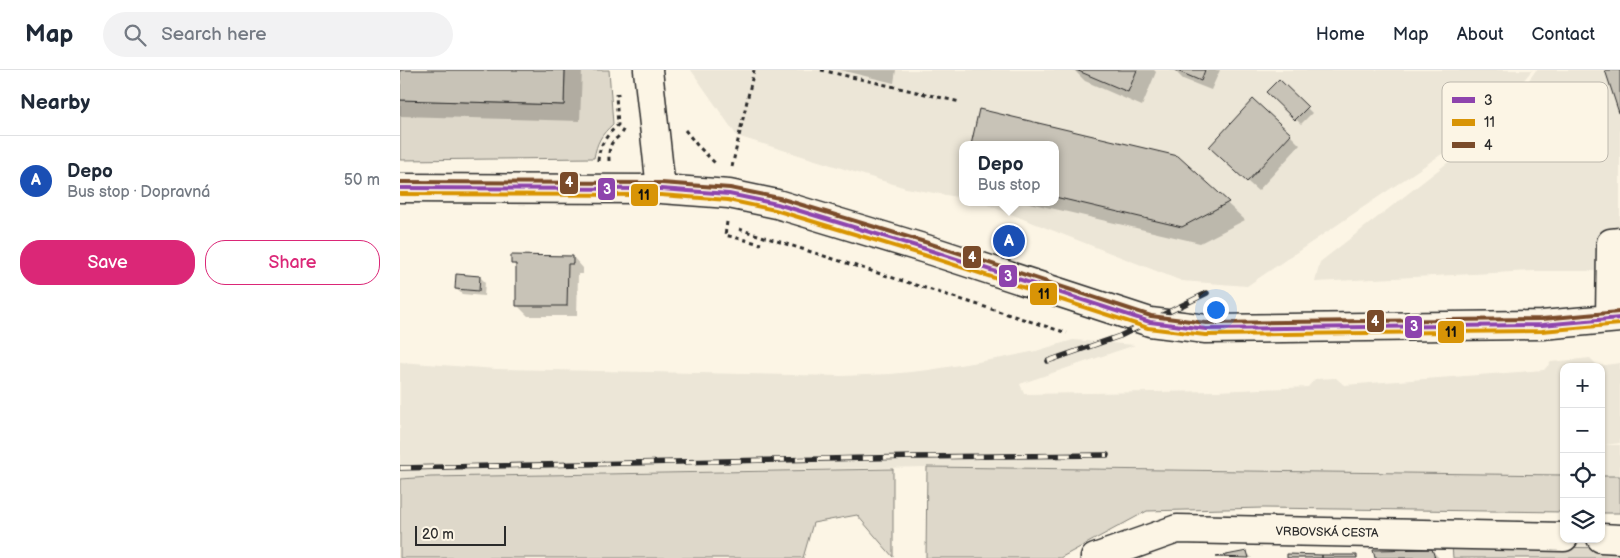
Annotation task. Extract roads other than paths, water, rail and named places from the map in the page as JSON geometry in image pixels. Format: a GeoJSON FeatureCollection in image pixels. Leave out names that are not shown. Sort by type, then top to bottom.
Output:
{"type":"FeatureCollection","features":[{"type":"Feature","properties":{"kind":"street"},"geometry":{"type":"LineString","coordinates":[[648,70],[661,189]]}},
{"type":"Feature","properties":{"kind":"street"},"geometry":{"type":"LineString","coordinates":[[400,188],[661,189],[723,205],[777,204],[917,246],[1150,322],[1206,330],[1542,325],[1615,318],[1611,243],[1620,242]]}},
{"type":"Feature","properties":{"kind":"street","name":"VRBOVSKÁ CESTA"},"geometry":{"type":"LineString","coordinates":[[1094,558],[1177,529],[1560,537]]}},
{"type":"Feature","properties":{"kind":"street"},"geometry":{"type":"LineString","coordinates":[[1605,538],[1620,539]]}},
{"type":"Feature","properties":{"kind":"railway"},"geometry":{"type":"LineString","coordinates":[[1048,361],[1120,336],[1207,293]]}},
{"type":"Feature","properties":{"kind":"railway"},"geometry":{"type":"LineString","coordinates":[[400,468],[915,457],[1107,455]]}},
{"type":"Feature","properties":{"kind":"place","name":"Depo"},"geometry":{"type":"Point","coordinates":[1009,241]}}]}
